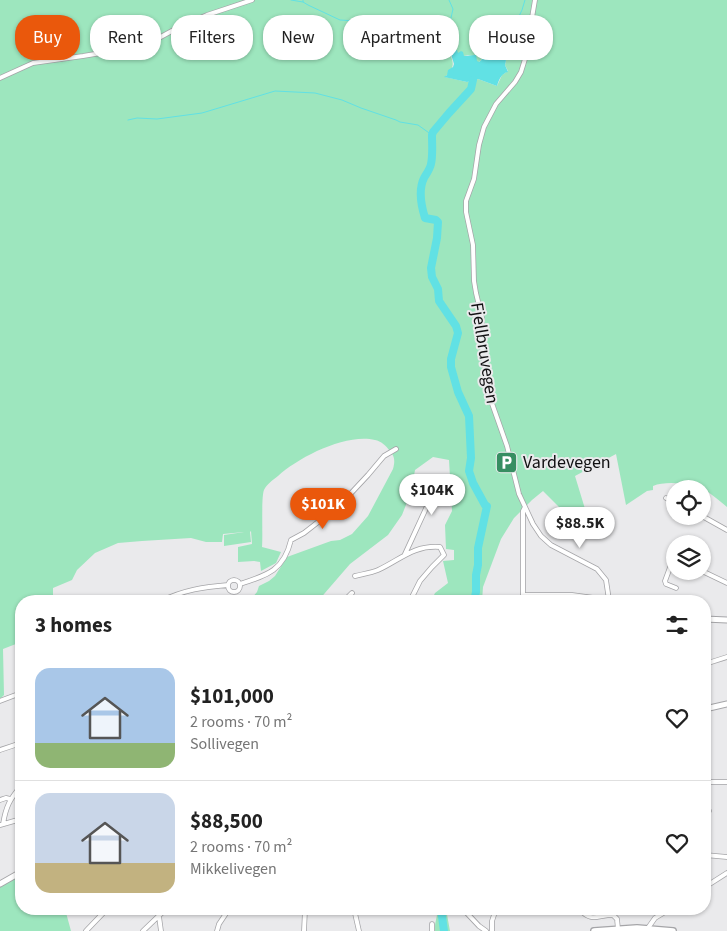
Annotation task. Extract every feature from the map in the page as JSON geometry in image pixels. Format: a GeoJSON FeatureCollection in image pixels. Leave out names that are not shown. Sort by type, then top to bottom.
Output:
{"type":"FeatureCollection","features":[{"type":"Feature","properties":{"kind":"main road"},"geometry":{"type":"LineString","coordinates":[[711,619],[727,620]]}},
{"type":"Feature","properties":{"kind":"main road"},"geometry":{"type":"LineString","coordinates":[[711,708],[727,704]]}},
{"type":"Feature","properties":{"kind":"main road"},"geometry":{"type":"LineString","coordinates":[[0,884],[15,875]]}},
{"type":"Feature","properties":{"kind":"main road"},"geometry":{"type":"LineString","coordinates":[[594,931],[648,928],[673,931]]}},
{"type":"Feature","properties":{"kind":"street"},"geometry":{"type":"LineString","coordinates":[[0,78],[32,63],[137,47],[157,40],[181,26],[206,15],[252,0]]}},
{"type":"Feature","properties":{"kind":"street","name":"Fjellbruvegen"},"geometry":{"type":"LineString","coordinates":[[524,594],[523,511],[525,507],[519,494],[507,446],[487,386],[482,347],[482,318],[474,281],[473,245],[466,212],[466,200],[474,179],[482,132],[496,104],[521,72],[535,0]]}},
{"type":"Feature","properties":{"kind":"street"},"geometry":{"type":"LineString","coordinates":[[240,584],[259,578],[278,567],[283,562],[291,540],[304,533],[340,504],[384,456],[396,449]]}},
{"type":"Feature","properties":{"kind":"street"},"geometry":{"type":"LineString","coordinates":[[405,554],[434,492],[426,478]]}},
{"type":"Feature","properties":{"kind":"street"},"geometry":{"type":"LineString","coordinates":[[525,507],[541,536],[551,545],[597,569],[606,580],[608,595]]}},
{"type":"Feature","properties":{"kind":"street"},"geometry":{"type":"LineString","coordinates":[[711,521],[727,530]]}},
{"type":"Feature","properties":{"kind":"street"},"geometry":{"type":"LineString","coordinates":[[355,576],[376,570],[405,554],[426,548],[440,547],[444,556],[420,580],[413,595]]}},
{"type":"Feature","properties":{"kind":"street"},"geometry":{"type":"LineString","coordinates":[[711,575],[727,583]]}},
{"type":"Feature","properties":{"kind":"street"},"geometry":{"type":"LineString","coordinates":[[666,578],[666,584],[676,588]]}},
{"type":"Feature","properties":{"kind":"street"},"geometry":{"type":"LineString","coordinates":[[172,595],[193,589],[228,585],[230,581],[234,580],[239,581],[240,584]]}},
{"type":"Feature","properties":{"kind":"street"},"geometry":{"type":"LineString","coordinates":[[228,585],[230,590],[234,592],[239,590],[240,584]]}},
{"type":"Feature","properties":{"kind":"street"},"geometry":{"type":"LineString","coordinates":[[524,594],[572,595]]}},
{"type":"Feature","properties":{"kind":"street"},"geometry":{"type":"LineString","coordinates":[[711,662],[727,657]]}},
{"type":"Feature","properties":{"kind":"street"},"geometry":{"type":"LineString","coordinates":[[0,701],[15,695]]}},
{"type":"Feature","properties":{"kind":"street"},"geometry":{"type":"LineString","coordinates":[[0,750],[15,745]]}},
{"type":"Feature","properties":{"kind":"street"},"geometry":{"type":"LineString","coordinates":[[711,782],[727,782]]}},
{"type":"Feature","properties":{"kind":"street"},"geometry":{"type":"LineString","coordinates":[[15,793],[10,799],[2,824],[15,821]]}},
{"type":"Feature","properties":{"kind":"street"},"geometry":{"type":"LineString","coordinates":[[0,800],[10,799]]}},
{"type":"Feature","properties":{"kind":"street"},"geometry":{"type":"LineString","coordinates":[[711,856],[727,857]]}},
{"type":"Feature","properties":{"kind":"street"},"geometry":{"type":"LineString","coordinates":[[711,883],[727,873]]}},
{"type":"Feature","properties":{"kind":"street"},"geometry":{"type":"LineString","coordinates":[[86,931],[101,915]]}},
{"type":"Feature","properties":{"kind":"street"},"geometry":{"type":"LineString","coordinates":[[217,931],[225,915]]}},
{"type":"Feature","properties":{"kind":"street"},"geometry":{"type":"LineString","coordinates":[[304,931],[305,915]]}},
{"type":"Feature","properties":{"kind":"street"},"geometry":{"type":"LineString","coordinates":[[355,915],[359,931]]}},
{"type":"Feature","properties":{"kind":"street"},"geometry":{"type":"LineString","coordinates":[[468,915],[486,931]]}},
{"type":"Feature","properties":{"kind":"street"},"geometry":{"type":"LineString","coordinates":[[492,931],[494,915]]}},
{"type":"Feature","properties":{"kind":"street"},"geometry":{"type":"LineString","coordinates":[[585,915],[595,918],[605,915]]}},
{"type":"Feature","properties":{"kind":"street"},"geometry":{"type":"LineString","coordinates":[[613,915],[617,919],[618,929]]}},
{"type":"Feature","properties":{"kind":"street"},"geometry":{"type":"LineString","coordinates":[[648,928],[655,918],[660,915]]}},
{"type":"Feature","properties":{"kind":"street"},"geometry":{"type":"LineString","coordinates":[[143,931],[159,916]]}},
{"type":"Feature","properties":{"kind":"street"},"geometry":{"type":"LineString","coordinates":[[159,916],[161,931]]}},
{"type":"Feature","properties":{"kind":"street"},"geometry":{"type":"LineString","coordinates":[[432,924],[432,931]]}},
{"type":"Feature","properties":{"kind":"green space"},"geometry":{"type":"Polygon","coordinates":[[[0,0],[727,0],[727,507],[711,494],[711,480],[666,480],[666,483],[653,486],[653,490],[647,491],[626,505],[616,454],[575,476],[593,535],[562,510],[543,491],[514,518],[501,539],[483,587],[482,595],[434,595],[448,583],[443,561],[454,560],[454,550],[446,549],[445,525],[452,511],[449,460],[433,457],[415,470],[411,492],[402,515],[388,535],[350,564],[323,595],[254,595],[259,586],[275,576],[287,557],[331,541],[340,540],[352,534],[368,516],[393,469],[393,455],[379,441],[351,440],[337,443],[310,454],[287,469],[265,488],[263,494],[262,547],[281,552],[276,563],[261,571],[260,562],[238,562],[238,547],[252,544],[251,531],[251,542],[224,546],[224,535],[244,532],[223,534],[222,542],[206,542],[191,538],[118,543],[95,553],[77,570],[72,580],[53,588],[53,595],[15,595],[15,644],[3,649],[4,695],[0,699],[0,0]]]}},
{"type":"Feature","properties":{"kind":"green space"},"geometry":{"type":"Polygon","coordinates":[[[15,877],[15,915],[67,915],[71,931],[0,931],[0,886],[15,877]]]}},
{"type":"Feature","properties":{"kind":"green space"},"geometry":{"type":"Polygon","coordinates":[[[437,915],[447,915],[450,931],[435,931],[437,915]]]}},
{"type":"Feature","properties":{"kind":"water"},"geometry":{"type":"Polygon","coordinates":[[[461,51],[464,56],[469,56],[469,60],[477,60],[479,62],[481,60],[506,60],[505,65],[508,72],[501,77],[497,86],[478,79],[467,82],[444,77],[447,75],[448,70],[453,67],[453,60],[459,60],[459,52],[461,51]]]}},
{"type":"Feature","properties":{"kind":"waterway"},"geometry":{"type":"LineString","coordinates":[[291,0],[303,2]]}},
{"type":"Feature","properties":{"kind":"waterway"},"geometry":{"type":"LineString","coordinates":[[303,0],[308,5],[343,20]]}},
{"type":"Feature","properties":{"kind":"waterway"},"geometry":{"type":"LineString","coordinates":[[449,0],[453,9],[452,15]]}},
{"type":"Feature","properties":{"kind":"waterway"},"geometry":{"type":"LineString","coordinates":[[520,15],[525,0]]}},
{"type":"Feature","properties":{"kind":"waterway"},"geometry":{"type":"LineString","coordinates":[[473,80],[471,89],[433,132],[431,164],[422,183],[421,203],[425,218],[438,222],[431,268],[432,277],[438,289],[439,301],[456,326],[458,333],[451,359],[451,367],[458,392],[469,416],[471,458],[469,471],[473,483],[487,506],[478,548],[475,595]]}},
{"type":"Feature","properties":{"kind":"waterway"},"geometry":{"type":"LineString","coordinates":[[128,120],[137,118],[157,119],[202,113],[275,91],[315,93],[342,100],[400,122],[418,125],[432,135]]}},
{"type":"Feature","properties":{"kind":"waterway"},"geometry":{"type":"LineString","coordinates":[[442,915],[444,931]]}},
{"type":"Feature","properties":{"kind":"place","name":"Vardevegen"},"geometry":{"type":"Point","coordinates":[507,462]}}]}
